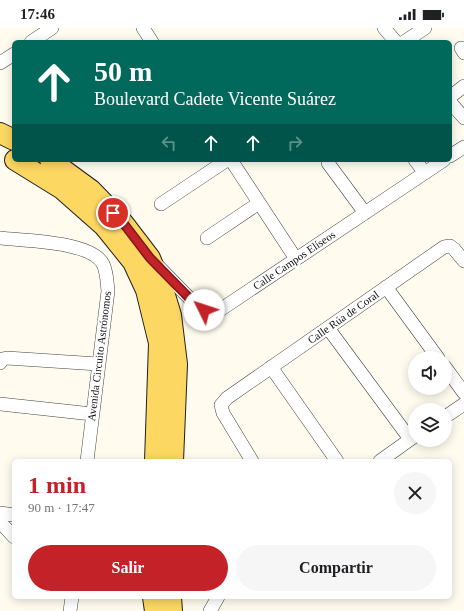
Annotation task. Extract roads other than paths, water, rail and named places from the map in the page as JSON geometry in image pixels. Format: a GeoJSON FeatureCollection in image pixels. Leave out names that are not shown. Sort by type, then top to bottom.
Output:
{"type":"FeatureCollection","features":[{"type":"Feature","properties":{"kind":"main road"},"geometry":{"type":"LineString","coordinates":[[0,133],[12,139]]}},
{"type":"Feature","properties":{"kind":"main road"},"geometry":{"type":"LineString","coordinates":[[0,152],[12,159]]}},
{"type":"Feature","properties":{"kind":"main road"},"geometry":{"type":"LineString","coordinates":[[17,162],[62,189],[104,226],[133,262],[146,290],[159,343],[155,459]]}},
{"type":"Feature","properties":{"kind":"main road"},"geometry":{"type":"LineString","coordinates":[[53,162],[91,190],[124,224],[150,258],[163,289],[171,315],[177,364],[173,459]]}},
{"type":"Feature","properties":{"kind":"main road"},"geometry":{"type":"LineString","coordinates":[[153,599],[155,611]]}},
{"type":"Feature","properties":{"kind":"main road"},"geometry":{"type":"LineString","coordinates":[[171,599],[172,611]]}},
{"type":"Feature","properties":{"kind":"street"},"geometry":{"type":"LineString","coordinates":[[34,40],[52,28]]}},
{"type":"Feature","properties":{"kind":"street"},"geometry":{"type":"LineString","coordinates":[[143,28],[151,40]]}},
{"type":"Feature","properties":{"kind":"street"},"geometry":{"type":"LineString","coordinates":[[384,28],[394,40]]}},
{"type":"Feature","properties":{"kind":"street"},"geometry":{"type":"LineString","coordinates":[[407,40],[425,28]]}},
{"type":"Feature","properties":{"kind":"street"},"geometry":{"type":"LineString","coordinates":[[0,63],[12,55]]}},
{"type":"Feature","properties":{"kind":"street"},"geometry":{"type":"LineString","coordinates":[[452,95],[464,86]]}},
{"type":"Feature","properties":{"kind":"street"},"geometry":{"type":"LineString","coordinates":[[452,104],[464,118]]}},
{"type":"Feature","properties":{"kind":"street"},"geometry":{"type":"LineString","coordinates":[[452,155],[464,147]]}},
{"type":"Feature","properties":{"kind":"street"},"geometry":{"type":"LineString","coordinates":[[161,204],[224,162]]}},
{"type":"Feature","properties":{"kind":"street"},"geometry":{"type":"LineString","coordinates":[[232,162],[296,259]]}},
{"type":"Feature","properties":{"kind":"street"},"geometry":{"type":"LineString","coordinates":[[417,162],[425,173]]}},
{"type":"Feature","properties":{"kind":"street","name":"Calle Campos Elíseos"},"geometry":{"type":"LineString","coordinates":[[150,258],[198,307],[215,312],[365,214],[441,162]]}},
{"type":"Feature","properties":{"kind":"street"},"geometry":{"type":"LineString","coordinates":[[328,163],[365,214]]}},
{"type":"Feature","properties":{"kind":"street"},"geometry":{"type":"LineString","coordinates":[[207,238],[259,202]]}},
{"type":"Feature","properties":{"kind":"street","name":"Avenida Circuito Astrónomos"},"geometry":{"type":"LineString","coordinates":[[0,238],[75,246],[87,250],[103,263],[107,275],[108,291],[87,459]]}},
{"type":"Feature","properties":{"kind":"street","name":"Calle Rúa de Coral"},"geometry":{"type":"LineString","coordinates":[[251,459],[222,413],[222,405],[227,398],[444,247],[450,246],[464,261]]}},
{"type":"Feature","properties":{"kind":"street"},"geometry":{"type":"LineString","coordinates":[[386,287],[433,351]]}},
{"type":"Feature","properties":{"kind":"street"},"geometry":{"type":"LineString","coordinates":[[328,328],[408,432]]}},
{"type":"Feature","properties":{"kind":"street"},"geometry":{"type":"LineString","coordinates":[[0,363],[2,359],[6,358],[98,364]]}},
{"type":"Feature","properties":{"kind":"street"},"geometry":{"type":"LineString","coordinates":[[271,367],[336,459]]}},
{"type":"Feature","properties":{"kind":"street"},"geometry":{"type":"LineString","coordinates":[[452,377],[464,394]]}},
{"type":"Feature","properties":{"kind":"street"},"geometry":{"type":"LineString","coordinates":[[0,404],[92,414]]}},
{"type":"Feature","properties":{"kind":"street"},"geometry":{"type":"LineString","coordinates":[[452,412],[464,404]]}},
{"type":"Feature","properties":{"kind":"street"},"geometry":{"type":"LineString","coordinates":[[383,459],[408,440]]}},
{"type":"Feature","properties":{"kind":"street"},"geometry":{"type":"LineString","coordinates":[[0,513],[12,515]]}},
{"type":"Feature","properties":{"kind":"street"},"geometry":{"type":"LineString","coordinates":[[0,522],[12,535]]}},
{"type":"Feature","properties":{"kind":"street"},"geometry":{"type":"LineString","coordinates":[[210,611],[217,599]]}}]}
